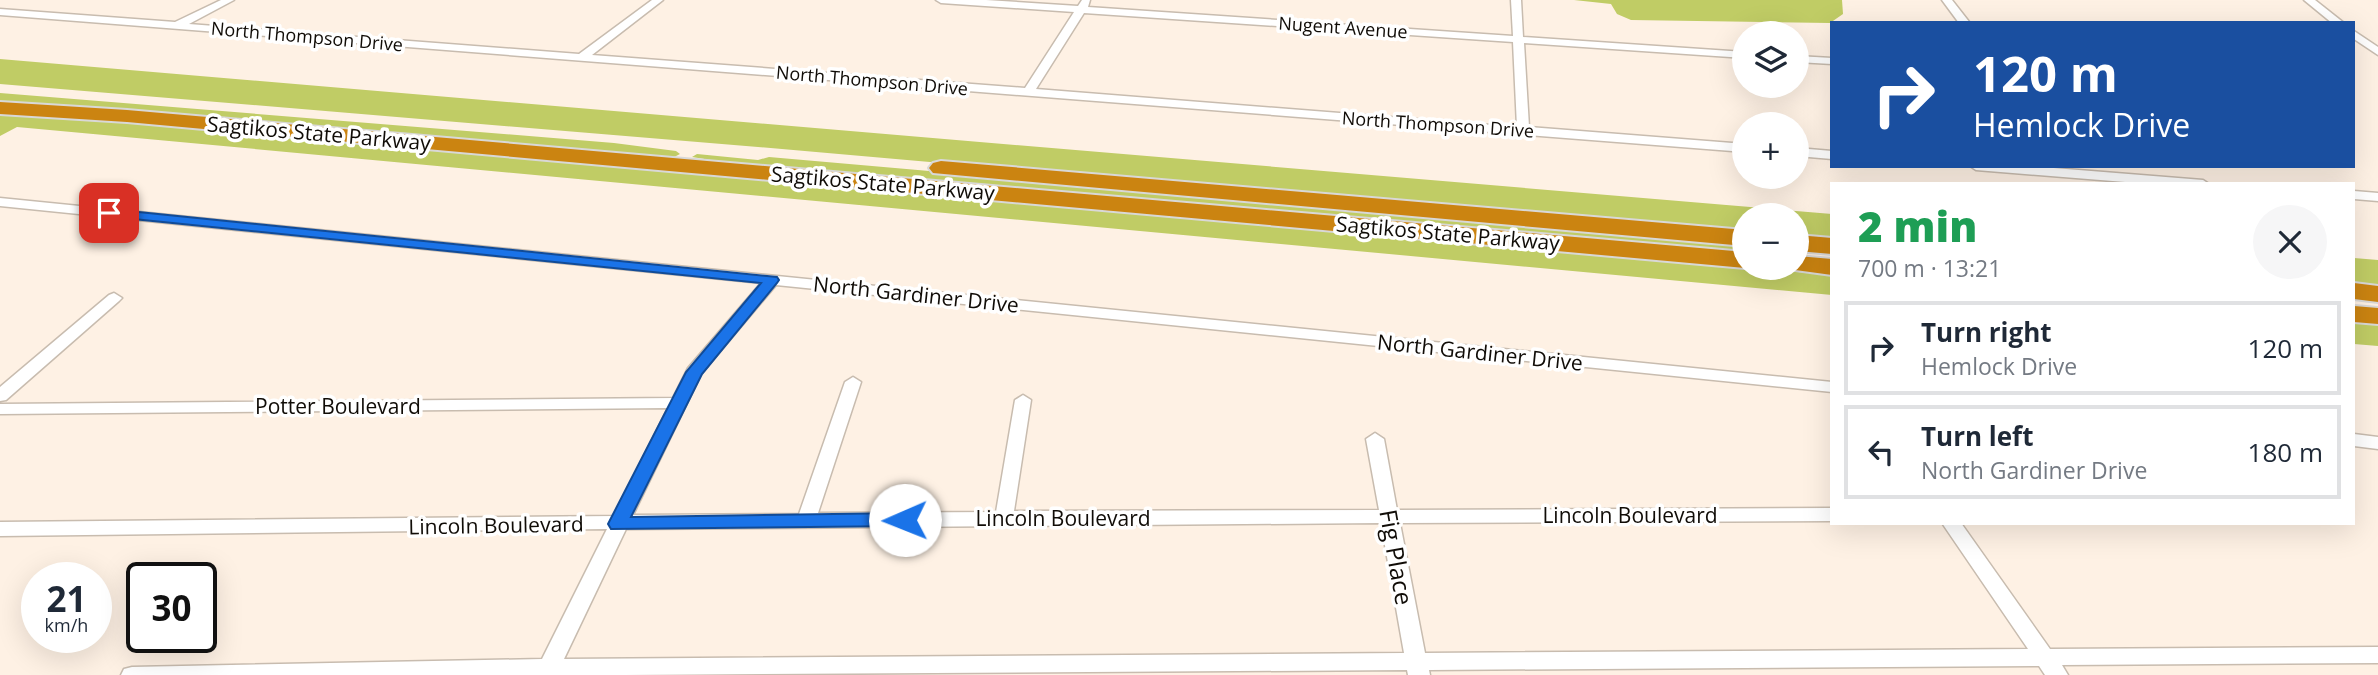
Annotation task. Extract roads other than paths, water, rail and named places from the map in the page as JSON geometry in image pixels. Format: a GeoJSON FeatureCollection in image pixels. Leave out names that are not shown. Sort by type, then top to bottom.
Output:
{"type":"FeatureCollection","features":[{"type":"Feature","properties":{"kind":"highway","name":"Sagtikos State Parkway"},"geometry":{"type":"LineString","coordinates":[[0,90],[152,100],[1732,237]]}},
{"type":"Feature","properties":{"kind":"highway","name":"Sagtikos State Parkway"},"geometry":{"type":"LineString","coordinates":[[7,108],[1732,259]]}},
{"type":"Feature","properties":{"kind":"highway"},"geometry":{"type":"LineString","coordinates":[[1809,244],[1830,246]]}},
{"type":"Feature","properties":{"kind":"highway"},"geometry":{"type":"LineString","coordinates":[[1809,265],[1830,267]]}},
{"type":"Feature","properties":{"kind":"highway"},"geometry":{"type":"LineString","coordinates":[[2355,292],[2378,293]]}},
{"type":"Feature","properties":{"kind":"highway"},"geometry":{"type":"LineString","coordinates":[[2355,314],[2378,316]]}},
{"type":"Feature","properties":{"kind":"street"},"geometry":{"type":"LineString","coordinates":[[176,26],[229,0]]}},
{"type":"Feature","properties":{"kind":"street"},"geometry":{"type":"LineString","coordinates":[[582,57],[658,0]]}},
{"type":"Feature","properties":{"kind":"street","name":"Nugent Avenue"},"geometry":{"type":"LineString","coordinates":[[941,0],[1084,5],[1732,54]]}},
{"type":"Feature","properties":{"kind":"street"},"geometry":{"type":"LineString","coordinates":[[1516,0],[1523,131]]}},
{"type":"Feature","properties":{"kind":"street"},"geometry":{"type":"LineString","coordinates":[[1947,0],[1963,21]]}},
{"type":"Feature","properties":{"kind":"street"},"geometry":{"type":"LineString","coordinates":[[2309,0],[2336,21]]}},
{"type":"Feature","properties":{"kind":"street"},"geometry":{"type":"LineString","coordinates":[[1028,92],[1084,5]]}},
{"type":"Feature","properties":{"kind":"street","name":"North Thompson Drive"},"geometry":{"type":"LineString","coordinates":[[0,12],[1732,147]]}},
{"type":"Feature","properties":{"kind":"street"},"geometry":{"type":"LineString","coordinates":[[2355,35],[2378,52]]}},
{"type":"Feature","properties":{"kind":"street"},"geometry":{"type":"LineString","coordinates":[[1809,60],[1830,61]]}},
{"type":"Feature","properties":{"kind":"street"},"geometry":{"type":"LineString","coordinates":[[1809,153],[1830,155]]}},
{"type":"Feature","properties":{"kind":"street"},"geometry":{"type":"LineString","coordinates":[[2029,168],[2082,170],[2186,182]]}},
{"type":"Feature","properties":{"kind":"street"},"geometry":{"type":"LineString","coordinates":[[2355,195],[2378,197]]}},
{"type":"Feature","properties":{"kind":"street","name":"North Gardiner Drive"},"geometry":{"type":"LineString","coordinates":[[0,202],[1830,387]]}},
{"type":"Feature","properties":{"kind":"street"},"geometry":{"type":"LineString","coordinates":[[547,671],[694,372],[772,280]]}},
{"type":"Feature","properties":{"kind":"street"},"geometry":{"type":"LineString","coordinates":[[0,396],[114,298]]}},
{"type":"Feature","properties":{"kind":"street"},"geometry":{"type":"LineString","coordinates":[[806,521],[853,382]]}},
{"type":"Feature","properties":{"kind":"street"},"geometry":{"type":"LineString","coordinates":[[1004,518],[1023,400]]}},
{"type":"Feature","properties":{"kind":"street","name":"Potter Boulevard"},"geometry":{"type":"LineString","coordinates":[[0,409],[677,403]]}},
{"type":"Feature","properties":{"kind":"street","name":"Fig Place"},"geometry":{"type":"LineString","coordinates":[[1375,439],[1418,669]]}},
{"type":"Feature","properties":{"kind":"street"},"geometry":{"type":"LineString","coordinates":[[2355,440],[2378,443]]}},
{"type":"Feature","properties":{"kind":"street","name":"Lincoln Boulevard"},"geometry":{"type":"LineString","coordinates":[[0,529],[1004,518],[1830,514]]}},
{"type":"Feature","properties":{"kind":"street"},"geometry":{"type":"LineString","coordinates":[[1952,525],[2052,667]]}},
{"type":"Feature","properties":{"kind":"street"},"geometry":{"type":"LineString","coordinates":[[132,675],[547,671],[2052,667],[2378,655]]}}]}
